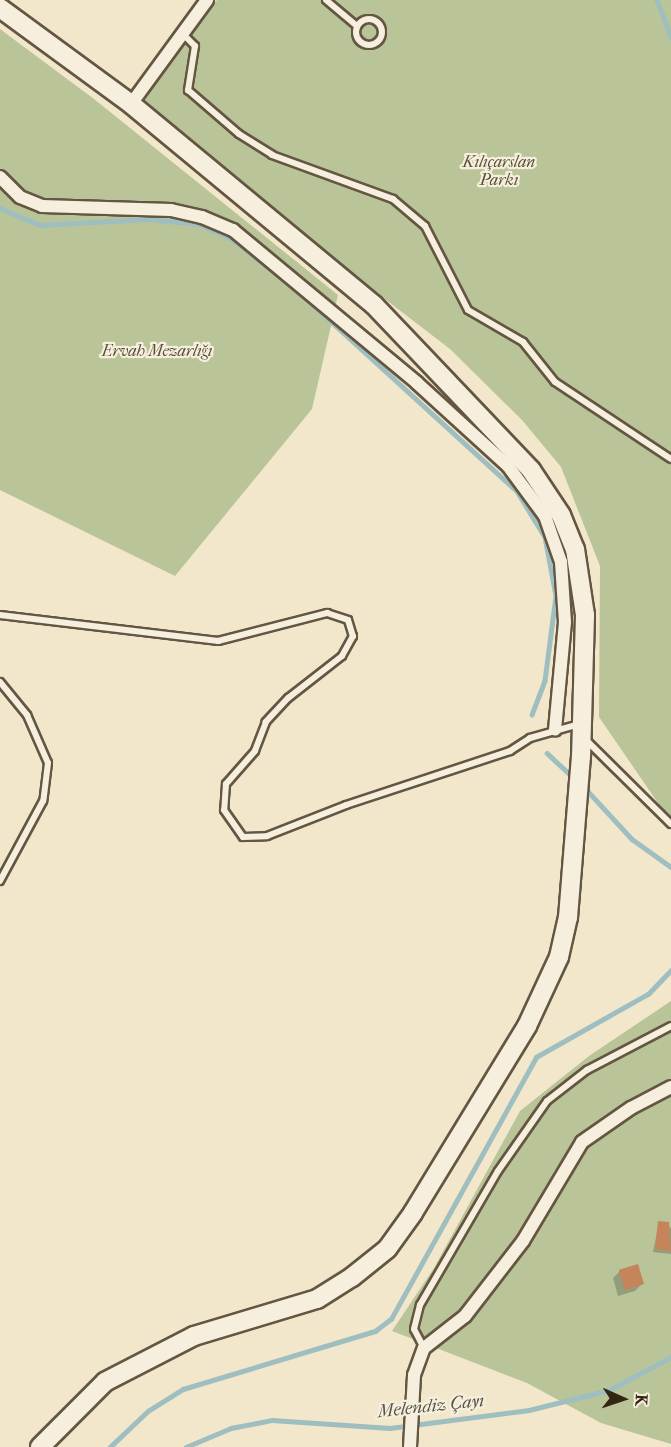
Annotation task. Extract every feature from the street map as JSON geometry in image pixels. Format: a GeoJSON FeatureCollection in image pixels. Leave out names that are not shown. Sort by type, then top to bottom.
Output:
{"type":"FeatureCollection","features":[{"type":"Feature","properties":{"kind":"main road"},"geometry":{"type":"LineString","coordinates":[[0,9],[131,104],[374,305],[531,470],[561,515],[575,549],[585,615],[583,730],[575,805],[568,917],[559,957],[527,1026],[387,1249],[317,1299],[194,1336],[105,1382],[40,1447]]}},
{"type":"Feature","properties":{"kind":"street"},"geometry":{"type":"LineString","coordinates":[[131,104],[207,0]]}},
{"type":"Feature","properties":{"kind":"street"},"geometry":{"type":"LineString","coordinates":[[0,177],[20,196],[42,206],[171,210],[202,217],[233,231],[417,383],[508,466],[545,516],[561,562],[565,622],[555,730]]}},
{"type":"Feature","properties":{"kind":"street"},"geometry":{"type":"LineString","coordinates":[[410,1447],[414,1375],[424,1348],[472,1308],[523,1241],[582,1142],[631,1108],[671,1087]]}},
{"type":"Feature","properties":{"kind":"lane"},"geometry":{"type":"LineString","coordinates":[[326,0],[357,26]]}},
{"type":"Feature","properties":{"kind":"lane"},"geometry":{"type":"LineString","coordinates":[[363,20],[376,21],[381,36],[372,45],[364,44],[357,39],[357,26],[363,20]]}},
{"type":"Feature","properties":{"kind":"lane"},"geometry":{"type":"LineString","coordinates":[[183,34],[195,46],[188,90],[196,98],[239,134],[272,155],[393,199],[425,226],[468,310],[522,342],[555,382],[671,459]]}},
{"type":"Feature","properties":{"kind":"lane"},"geometry":{"type":"LineString","coordinates":[[0,615],[218,641],[327,613],[348,620],[353,636],[342,656],[280,706],[266,722],[255,751],[226,784],[224,810],[243,837],[267,836],[346,805],[510,752],[530,738],[555,730],[583,730],[671,824]]}},
{"type":"Feature","properties":{"kind":"lane"},"geometry":{"type":"LineString","coordinates":[[0,682],[27,715],[48,763],[43,801],[0,881]]}},
{"type":"Feature","properties":{"kind":"lane"},"geometry":{"type":"LineString","coordinates":[[424,1348],[414,1329],[420,1305],[498,1171],[547,1101],[587,1070],[671,1026]]}},
{"type":"Feature","properties":{"kind":"green space","name":"Kılıçarslan Parkı"},"geometry":{"type":"Polygon","coordinates":[[[217,0],[671,0],[671,822],[599,717],[600,566],[561,467],[522,420],[450,349],[136,108],[217,0]]]}},
{"type":"Feature","properties":{"kind":"green space","name":"Ervah Mezarlığı"},"geometry":{"type":"Polygon","coordinates":[[[0,29],[94,99],[338,295],[312,409],[175,576],[0,490],[0,29]]]}},
{"type":"Feature","properties":{"kind":"green space"},"geometry":{"type":"Polygon","coordinates":[[[671,1001],[671,1444],[601,1423],[527,1383],[392,1331],[434,1268],[520,1111],[589,1056],[671,1001]]]}},
{"type":"Feature","properties":{"kind":"building"},"geometry":{"type":"Polygon","coordinates":[[[658,1221],[669,1222],[671,1251],[655,1249],[658,1221]]]}},
{"type":"Feature","properties":{"kind":"building"},"geometry":{"type":"Polygon","coordinates":[[[638,1264],[644,1284],[625,1290],[619,1270],[638,1264]]]}},
{"type":"Feature","properties":{"kind":"waterway","name":"Melendiz Çayı"},"geometry":{"type":"LineString","coordinates":[[657,0],[671,36]]}},
{"type":"Feature","properties":{"kind":"waterway"},"geometry":{"type":"LineString","coordinates":[[0,208],[40,225],[148,219],[199,224],[231,238],[279,276]]}},
{"type":"Feature","properties":{"kind":"waterway"},"geometry":{"type":"LineString","coordinates":[[300,293],[517,491],[545,537],[556,596],[545,681],[532,715]]}},
{"type":"Feature","properties":{"kind":"waterway"},"geometry":{"type":"LineString","coordinates":[[547,753],[574,778]]}},
{"type":"Feature","properties":{"kind":"waterway"},"geometry":{"type":"LineString","coordinates":[[584,787],[632,839],[671,867]]}},
{"type":"Feature","properties":{"kind":"waterway"},"geometry":{"type":"LineString","coordinates":[[110,1447],[148,1411],[183,1389],[375,1331],[391,1319],[536,1057],[648,994],[671,970]]}},
{"type":"Feature","properties":{"kind":"waterway","name":"Melendiz Çayı"},"geometry":{"type":"LineString","coordinates":[[186,1447],[231,1428],[272,1420],[390,1428],[529,1410],[609,1390],[671,1357]]}}]}
